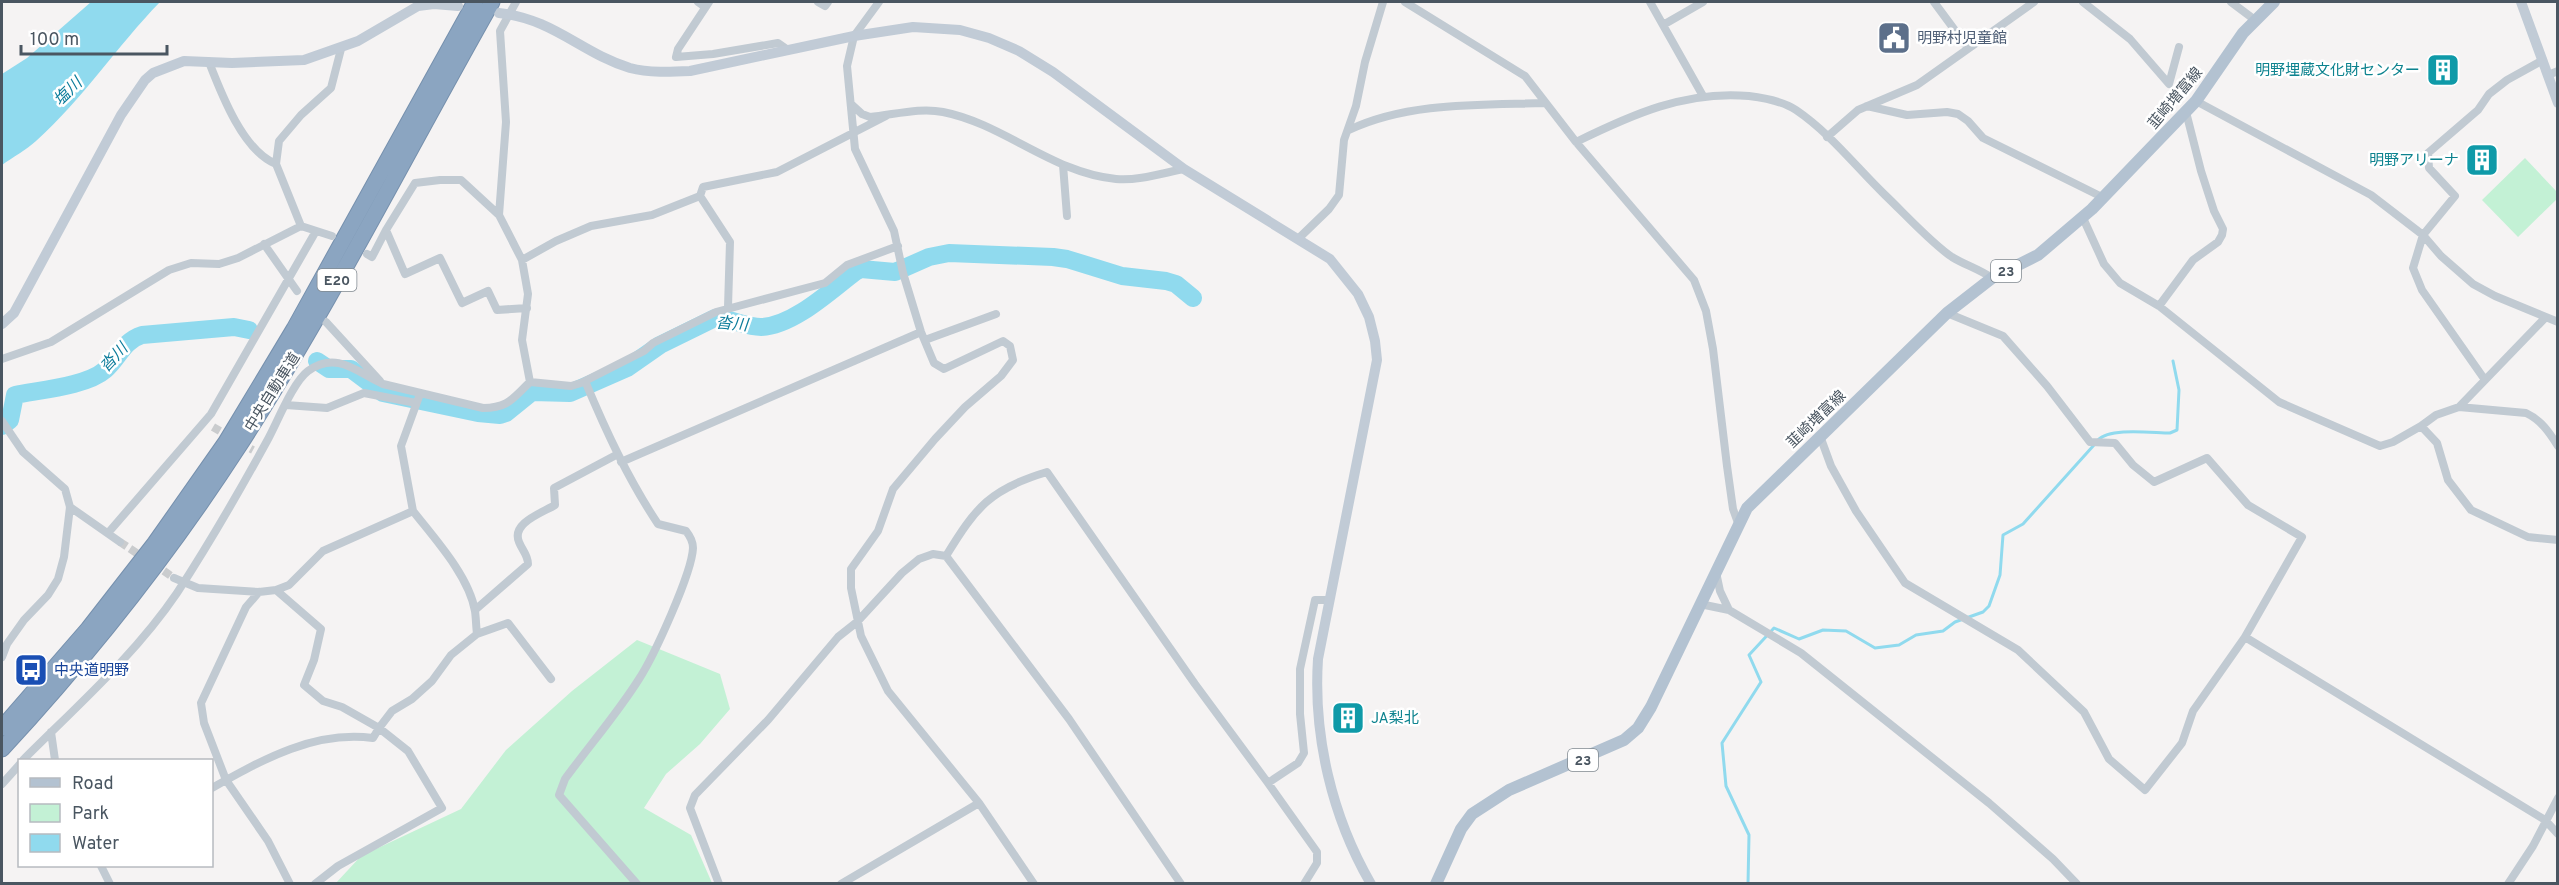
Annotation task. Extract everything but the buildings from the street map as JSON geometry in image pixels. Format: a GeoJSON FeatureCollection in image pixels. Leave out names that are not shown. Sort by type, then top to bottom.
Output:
{"type":"FeatureCollection","features":[{"type":"Feature","properties":{"kind":"highway","name":"中央自動車道"},"geometry":{"type":"LineString","coordinates":[[2,728],[88,629],[155,543],[226,442],[294,329],[475,2]]}},
{"type":"Feature","properties":{"kind":"highway","name":"中央自動車道"},"geometry":{"type":"LineString","coordinates":[[2,749],[50,697],[139,588],[168,550],[239,446],[500,10]]}},
{"type":"Feature","properties":{"kind":"main road","name":"韮崎増富線"},"geometry":{"type":"LineString","coordinates":[[1436,884],[1461,829],[1479,809],[1509,790],[1624,740],[1638,728],[1651,707],[1747,508],[1770,483],[1947,313],[1992,278],[2038,255],[2104,198],[2196,101],[2255,20],[2274,2]]}},
{"type":"Feature","properties":{"kind":"street"},"geometry":{"type":"LineString","coordinates":[[500,10],[516,2]]}},
{"type":"Feature","properties":{"kind":"street"},"geometry":{"type":"LineString","coordinates":[[698,2],[707,4],[678,49],[676,57],[713,54],[778,43],[788,50]]}},
{"type":"Feature","properties":{"kind":"street"},"geometry":{"type":"LineString","coordinates":[[818,2],[825,6],[828,2]]}},
{"type":"Feature","properties":{"kind":"street"},"geometry":{"type":"LineString","coordinates":[[879,2],[854,36],[847,66],[855,149],[894,231],[902,269],[923,336],[934,363],[944,369],[1003,341],[1010,346],[1013,360],[1001,376],[965,407],[935,439],[893,489],[878,531],[851,569],[856,622],[869,655],[888,691],[979,803],[1034,884]]}},
{"type":"Feature","properties":{"kind":"street"},"geometry":{"type":"LineString","coordinates":[[1299,238],[1329,209],[1339,195],[1342,153],[1383,2]]}},
{"type":"Feature","properties":{"kind":"street"},"geometry":{"type":"LineString","coordinates":[[1405,2],[1525,76],[1544,104],[1694,280],[1706,311],[1713,349],[1726,466],[1733,509],[1738,523]]}},
{"type":"Feature","properties":{"kind":"street"},"geometry":{"type":"LineString","coordinates":[[1650,2],[1703,96]]}},
{"type":"Feature","properties":{"kind":"street"},"geometry":{"type":"LineString","coordinates":[[1663,25],[1703,2]]}},
{"type":"Feature","properties":{"kind":"street"},"geometry":{"type":"LineString","coordinates":[[1934,2],[1968,48]]}},
{"type":"Feature","properties":{"kind":"street"},"geometry":{"type":"LineString","coordinates":[[1827,137],[1858,110],[1917,84],[2034,2]]}},
{"type":"Feature","properties":{"kind":"street"},"geometry":{"type":"LineString","coordinates":[[2083,2],[2130,39],[2169,84],[2179,47]]}},
{"type":"Feature","properties":{"kind":"street"},"geometry":{"type":"LineString","coordinates":[[2231,2],[2255,20]]}},
{"type":"Feature","properties":{"kind":"street"},"geometry":{"type":"LineString","coordinates":[[2521,2],[2543,60],[2553,73],[2558,103]]}},
{"type":"Feature","properties":{"kind":"street"},"geometry":{"type":"LineString","coordinates":[[2,324],[14,313],[84,179],[121,115],[145,80],[166,66],[184,61],[304,60],[341,49],[418,6],[451,4]]}},
{"type":"Feature","properties":{"kind":"street"},"geometry":{"type":"LineString","coordinates":[[500,10],[536,20],[618,63],[649,71],[690,71],[854,36],[926,27],[960,30],[989,38],[1019,51],[1053,72],[1184,169],[1330,259],[1358,294],[1369,317],[1376,341],[1377,360],[1329,600],[1316,691],[1320,735],[1342,825],[1371,884]]}},
{"type":"Feature","properties":{"kind":"street"},"geometry":{"type":"LineString","coordinates":[[499,215],[506,122],[500,10]]}},
{"type":"Feature","properties":{"kind":"street"},"geometry":{"type":"LineString","coordinates":[[300,226],[276,164],[279,141],[301,115],[331,88],[341,49]]}},
{"type":"Feature","properties":{"kind":"street"},"geometry":{"type":"LineString","coordinates":[[2486,380],[2421,290],[2414,268],[2423,235],[2456,196],[2428,168],[2428,153],[2478,110],[2489,94],[2507,80],[2543,60]]}},
{"type":"Feature","properties":{"kind":"street"},"geometry":{"type":"LineString","coordinates":[[209,62],[240,129],[267,160],[276,164]]}},
{"type":"Feature","properties":{"kind":"street"},"geometry":{"type":"LineString","coordinates":[[1576,142],[1650,109],[1703,96],[1737,95],[1780,102],[1796,110],[1827,137],[1951,256],[1992,278]]}},
{"type":"Feature","properties":{"kind":"street"},"geometry":{"type":"LineString","coordinates":[[2196,101],[2371,195],[2399,214],[2423,235],[2441,256],[2474,284],[2558,322]]}},
{"type":"Feature","properties":{"kind":"street"},"geometry":{"type":"LineString","coordinates":[[851,104],[862,114],[870,117],[933,111],[971,119],[1051,161],[1118,179],[1184,169]]}},
{"type":"Feature","properties":{"kind":"street"},"geometry":{"type":"LineString","coordinates":[[1349,130],[1392,115],[1438,109],[1544,104]]}},
{"type":"Feature","properties":{"kind":"street"},"geometry":{"type":"LineString","coordinates":[[1867,106],[1907,115],[1947,112],[1958,114],[1968,121],[1983,138],[2104,198]]}},
{"type":"Feature","properties":{"kind":"street"},"geometry":{"type":"LineString","coordinates":[[2159,306],[2193,260],[2218,242],[2223,229],[2214,211],[2201,171],[2186,112]]}},
{"type":"Feature","properties":{"kind":"street"},"geometry":{"type":"LineString","coordinates":[[522,260],[556,241],[591,226],[652,215],[700,196],[703,187],[777,172],[886,116]]}},
{"type":"Feature","properties":{"kind":"street"},"geometry":{"type":"LineString","coordinates":[[1063,165],[1067,216]]}},
{"type":"Feature","properties":{"kind":"street"},"geometry":{"type":"LineString","coordinates":[[367,254],[372,257],[415,183],[461,180],[499,215],[522,260],[528,294],[522,340],[530,382]]}},
{"type":"Feature","properties":{"kind":"street"},"geometry":{"type":"LineString","coordinates":[[700,196],[730,242],[728,307]]}},
{"type":"Feature","properties":{"kind":"street"},"geometry":{"type":"LineString","coordinates":[[2083,218],[2104,264],[2120,283],[2159,306],[2279,402],[2294,411],[2380,446],[2393,442],[2436,415],[2458,407],[2545,318]]}},
{"type":"Feature","properties":{"kind":"street"},"geometry":{"type":"LineString","coordinates":[[2,359],[51,342],[170,270],[191,263],[219,264],[238,258],[300,226],[332,236]]}},
{"type":"Feature","properties":{"kind":"street"},"geometry":{"type":"LineString","coordinates":[[386,230],[405,274],[440,258],[462,303],[488,291],[497,310],[527,308]]}},
{"type":"Feature","properties":{"kind":"street"},"geometry":{"type":"LineString","coordinates":[[108,533],[211,414],[316,231]]}},
{"type":"Feature","properties":{"kind":"street"},"geometry":{"type":"LineString","coordinates":[[264,244],[297,291]]}},
{"type":"Feature","properties":{"kind":"street"},"geometry":{"type":"LineString","coordinates":[[530,382],[571,386],[585,381],[644,351],[653,343],[728,307],[825,283],[847,265],[898,246]]}},
{"type":"Feature","properties":{"kind":"street"},"geometry":{"type":"LineString","coordinates":[[1820,436],[1831,466],[1856,511],[1905,583],[2018,650],[2084,712],[2109,759],[2145,790],[2182,743],[2193,711],[2245,637],[2302,537],[2248,505],[2207,458],[2154,482],[2133,465],[2115,443],[2091,442],[2047,386],[2003,336],[1947,313]]}},
{"type":"Feature","properties":{"kind":"street"},"geometry":{"type":"LineString","coordinates":[[475,610],[528,564],[528,558],[518,541],[517,532],[520,526],[555,505],[554,488],[620,458],[923,336],[996,314]]}},
{"type":"Feature","properties":{"kind":"street"},"geometry":{"type":"LineString","coordinates":[[326,322],[387,385],[395,400]]}},
{"type":"Feature","properties":{"kind":"street"},"geometry":{"type":"LineString","coordinates":[[24,759],[160,617],[183,583],[299,379],[310,369],[326,364],[343,364],[354,367],[369,378],[387,385],[483,408],[500,408],[507,405],[530,382]]}},
{"type":"Feature","properties":{"kind":"street"},"geometry":{"type":"LineString","coordinates":[[585,381],[620,458],[642,500],[658,524],[686,531],[692,541],[692,559],[665,628],[640,678],[565,779],[559,795],[637,884]]}},
{"type":"Feature","properties":{"kind":"street"},"geometry":{"type":"LineString","coordinates":[[286,405],[327,408],[364,393],[416,403]]}},
{"type":"Feature","properties":{"kind":"street"},"geometry":{"type":"LineString","coordinates":[[420,394],[401,446],[413,511],[446,552],[467,588],[475,610],[477,634]]}},
{"type":"Feature","properties":{"kind":"street"},"geometry":{"type":"LineString","coordinates":[[2458,407],[2526,413],[2535,417],[2547,429],[2558,446]]}},
{"type":"Feature","properties":{"kind":"street"},"geometry":{"type":"LineString","coordinates":[[2,421],[6,431],[23,452],[65,489],[70,507],[64,557],[58,579],[48,595],[19,628],[2,657]]}},
{"type":"Feature","properties":{"kind":"street"},"geometry":{"type":"LineString","coordinates":[[204,423],[213,427]]}},
{"type":"Feature","properties":{"kind":"street"},"geometry":{"type":"LineString","coordinates":[[2421,426],[2437,443],[2448,480],[2471,510],[2528,537],[2558,540]]}},
{"type":"Feature","properties":{"kind":"street"},"geometry":{"type":"LineString","coordinates":[[946,556],[971,516],[987,499],[1024,478],[1047,472],[1318,857],[1304,884]]}},
{"type":"Feature","properties":{"kind":"street"},"geometry":{"type":"LineString","coordinates":[[70,507],[120,542]]}},
{"type":"Feature","properties":{"kind":"street"},"geometry":{"type":"LineString","coordinates":[[174,578],[198,588],[259,592],[276,590],[289,585],[323,551],[413,511]]}},
{"type":"Feature","properties":{"kind":"street"},"geometry":{"type":"LineString","coordinates":[[719,884],[690,808],[695,795],[768,720],[838,637],[856,622],[902,573],[919,559],[933,554],[946,556],[1069,718],[1180,884]]}},
{"type":"Feature","properties":{"kind":"street"},"geometry":{"type":"LineString","coordinates":[[1716,572],[1720,591],[1729,610]]}},
{"type":"Feature","properties":{"kind":"street"},"geometry":{"type":"LineString","coordinates":[[276,590],[321,629],[314,660],[304,685],[323,701],[342,708],[379,728],[408,751],[442,808],[338,866],[315,884]]}},
{"type":"Feature","properties":{"kind":"street"},"geometry":{"type":"LineString","coordinates":[[259,592],[246,607],[201,703],[204,723],[226,780],[268,841],[290,884]]}},
{"type":"Feature","properties":{"kind":"street"},"geometry":{"type":"LineString","coordinates":[[1268,783],[1298,762],[1304,753],[1300,714],[1300,669],[1304,642],[1315,600],[1329,600]]}},
{"type":"Feature","properties":{"kind":"street"},"geometry":{"type":"LineString","coordinates":[[1700,604],[1729,610],[1801,653],[1989,803],[2053,859],[2077,884]]}},
{"type":"Feature","properties":{"kind":"street"},"geometry":{"type":"LineString","coordinates":[[213,787],[291,747],[324,738],[351,735],[373,738],[392,711],[412,699],[432,681],[451,655],[477,634],[508,623],[551,679]]}},
{"type":"Feature","properties":{"kind":"street"},"geometry":{"type":"LineString","coordinates":[[2245,637],[2546,820],[2558,834]]}},
{"type":"Feature","properties":{"kind":"street"},"geometry":{"type":"LineString","coordinates":[[51,732],[55,759]]}},
{"type":"Feature","properties":{"kind":"street"},"geometry":{"type":"LineString","coordinates":[[2,783],[18,767]]}},
{"type":"Feature","properties":{"kind":"street"},"geometry":{"type":"LineString","coordinates":[[2508,884],[2533,846],[2558,798]]}},
{"type":"Feature","properties":{"kind":"street"},"geometry":{"type":"LineString","coordinates":[[842,884],[979,803]]}},
{"type":"Feature","properties":{"kind":"street"},"geometry":{"type":"LineString","coordinates":[[99,884],[109,881],[102,867]]}},
{"type":"Feature","properties":{"kind":"green space"},"geometry":{"type":"Polygon","coordinates":[[[2525,158],[2557,192],[2557,199],[2518,237],[2482,200],[2525,158]]]}},
{"type":"Feature","properties":{"kind":"green space"},"geometry":{"type":"Polygon","coordinates":[[[637,640],[720,674],[730,709],[700,744],[666,774],[644,808],[691,835],[712,883],[335,884],[361,856],[461,809],[506,750],[572,691],[637,640]]]}},
{"type":"Feature","properties":{"kind":"water","name":"塩川"},"geometry":{"type":"Polygon","coordinates":[[[91,2],[160,2],[53,125],[32,144],[2,165],[2,74],[27,58],[91,2]]]}},
{"type":"Feature","properties":{"kind":"waterway","name":"沓川"},"geometry":{"type":"LineString","coordinates":[[317,361],[329,369],[351,369],[383,393],[478,413],[500,415],[506,413],[532,392],[570,393],[627,368],[660,345],[715,318],[755,327],[773,325],[786,321],[811,306],[861,269],[895,272],[929,257],[949,253],[1067,259],[1122,276],[1176,284],[1193,298]]}},
{"type":"Feature","properties":{"kind":"waterway","name":"沓川"},"geometry":{"type":"LineString","coordinates":[[2,426],[10,420],[15,395],[87,380],[105,370],[130,341],[142,335],[234,327],[249,330]]}},
{"type":"Feature","properties":{"kind":"waterway"},"geometry":{"type":"LineString","coordinates":[[2098,440],[2112,433],[2170,433],[2177,430],[2179,390],[2173,361]]}},
{"type":"Feature","properties":{"kind":"waterway"},"geometry":{"type":"LineString","coordinates":[[1748,884],[1749,835],[1726,786],[1722,743],[1761,682],[1749,655],[1774,628],[1799,639],[1823,630],[1846,631],[1875,648],[1899,645],[1916,635],[1943,631],[1955,622],[1983,612],[1989,606],[2000,575],[2003,535],[2023,524],[2094,445]]}},
{"type":"Feature","properties":{"kind":"tunnel"},"geometry":{"type":"LineString","coordinates":[[213,427],[230,437]]}},
{"type":"Feature","properties":{"kind":"tunnel"},"geometry":{"type":"LineString","coordinates":[[240,443],[253,450]]}},
{"type":"Feature","properties":{"kind":"tunnel"},"geometry":{"type":"LineString","coordinates":[[120,542],[144,558]]}},
{"type":"Feature","properties":{"kind":"tunnel"},"geometry":{"type":"LineString","coordinates":[[154,564],[174,578]]}},
{"type":"Feature","properties":{"kind":"place","name":"明野村児童館"},"geometry":{"type":"Point","coordinates":[1894,38]}},
{"type":"Feature","properties":{"kind":"place","name":"明野埋蔵文化財センター"},"geometry":{"type":"Point","coordinates":[2443,70]}},
{"type":"Feature","properties":{"kind":"place","name":"明野アリーナ"},"geometry":{"type":"Point","coordinates":[2482,160]}},
{"type":"Feature","properties":{"kind":"place","name":"中央道明野"},"geometry":{"type":"Point","coordinates":[31,670]}},
{"type":"Feature","properties":{"kind":"place","name":"JA梨北"},"geometry":{"type":"Point","coordinates":[1348,718]}}]}
